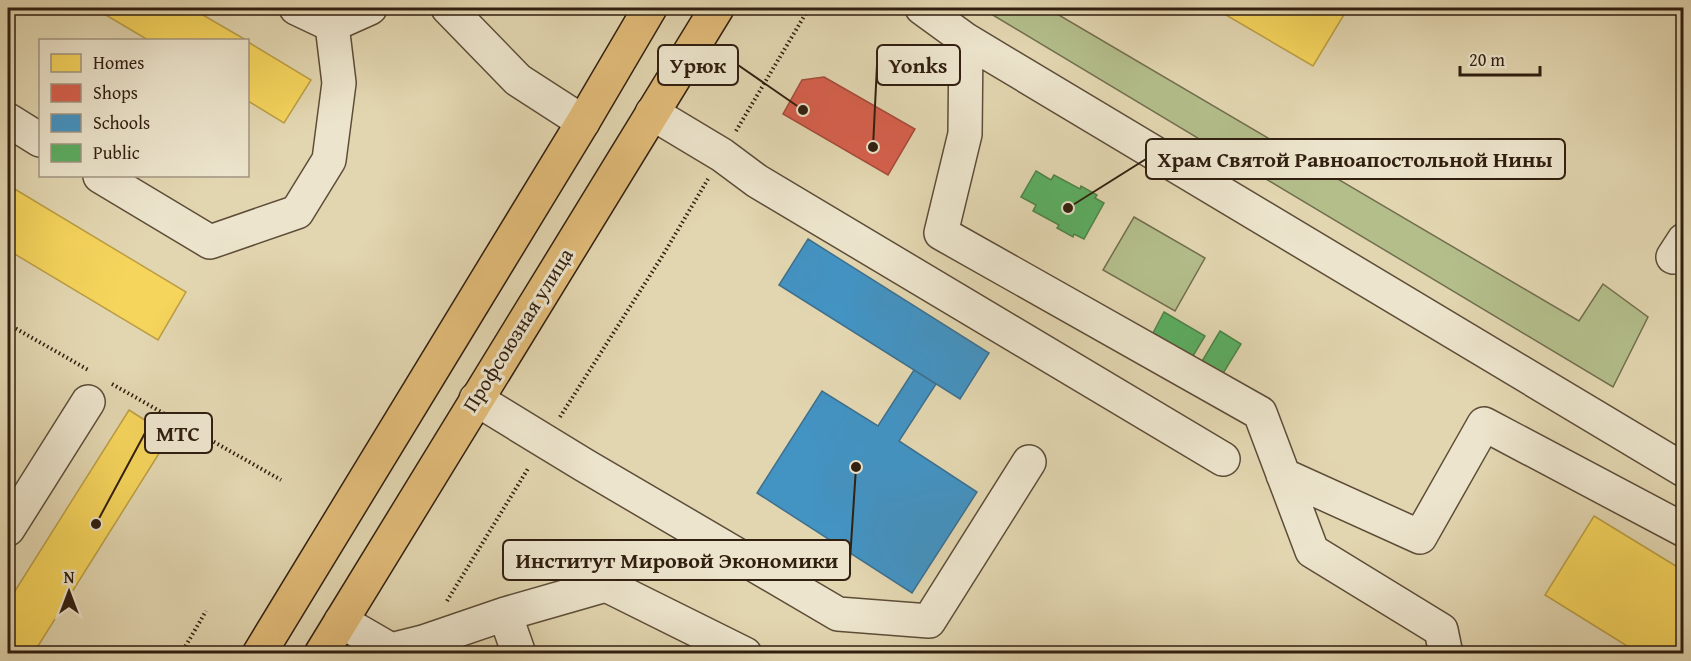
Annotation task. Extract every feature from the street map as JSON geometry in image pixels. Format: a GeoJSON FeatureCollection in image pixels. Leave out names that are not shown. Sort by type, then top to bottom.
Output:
{"type":"FeatureCollection","features":[{"type":"Feature","properties":{"kind":"main road"},"geometry":{"type":"LineString","coordinates":[[259,654],[650,8]]}},
{"type":"Feature","properties":{"kind":"main road","name":"Профсоюзная улица"},"geometry":{"type":"LineString","coordinates":[[321,654],[717,8]]}},
{"type":"Feature","properties":{"kind":"lane"},"geometry":{"type":"LineString","coordinates":[[296,8],[332,25],[370,8]]}},
{"type":"Feature","properties":{"kind":"lane"},"geometry":{"type":"LineString","coordinates":[[448,8],[518,80],[583,122]]}},
{"type":"Feature","properties":{"kind":"lane"},"geometry":{"type":"LineString","coordinates":[[922,8],[966,40],[1683,470]]}},
{"type":"Feature","properties":{"kind":"lane"},"geometry":{"type":"LineString","coordinates":[[102,177],[210,242],[297,212],[329,160],[339,83],[332,25]]}},
{"type":"Feature","properties":{"kind":"lane"},"geometry":{"type":"LineString","coordinates":[[966,40],[965,134],[941,233],[1260,413],[1312,551],[1442,630],[1446,654]]}},
{"type":"Feature","properties":{"kind":"lane"},"geometry":{"type":"LineString","coordinates":[[652,113],[722,155],[757,181],[1223,459]]}},
{"type":"Feature","properties":{"kind":"lane"},"geometry":{"type":"LineString","coordinates":[[8,120],[39,139]]}},
{"type":"Feature","properties":{"kind":"lane"},"geometry":{"type":"LineString","coordinates":[[8,530],[98,386]]}},
{"type":"Feature","properties":{"kind":"lane"},"geometry":{"type":"LineString","coordinates":[[476,399],[838,614],[928,621],[1029,462]]}},
{"type":"Feature","properties":{"kind":"lane"},"geometry":{"type":"LineString","coordinates":[[1283,475],[1420,537],[1484,424],[1683,530]]}},
{"type":"Feature","properties":{"kind":"lane"},"geometry":{"type":"LineString","coordinates":[[340,621],[391,650],[606,585],[745,654]]}},
{"type":"Feature","properties":{"kind":"lane"},"geometry":{"type":"LineString","coordinates":[[504,614],[519,654]]}},
{"type":"Feature","properties":{"kind":"path"},"geometry":{"type":"LineString","coordinates":[[447,602],[545,441],[663,255],[809,8]]}},
{"type":"Feature","properties":{"kind":"path"},"geometry":{"type":"LineString","coordinates":[[8,324],[98,386],[281,480]]}},
{"type":"Feature","properties":{"kind":"path"},"geometry":{"type":"LineString","coordinates":[[181,654],[206,611]]}},
{"type":"Feature","properties":{"kind":"green space"},"geometry":{"type":"Polygon","coordinates":[[[981,8],[1047,8],[1579,321],[1603,284],[1648,317],[1613,387],[981,8]]]}},
{"type":"Feature","properties":{"kind":"green space"},"geometry":{"type":"Polygon","coordinates":[[[1134,217],[1205,258],[1175,311],[1103,270],[1134,217]]]}},
{"type":"Feature","properties":{"kind":"building: Homes"},"geometry":{"type":"Polygon","coordinates":[[[94,8],[191,8],[244,39],[146,39],[94,8]]]}},
{"type":"Feature","properties":{"kind":"building: Homes"},"geometry":{"type":"Polygon","coordinates":[[[1214,8],[1348,8],[1313,66],[1214,8]]]}},
{"type":"Feature","properties":{"kind":"building: Homes"},"geometry":{"type":"Polygon","coordinates":[[[249,43],[311,80],[284,123],[249,102],[249,43]]]}},
{"type":"Feature","properties":{"kind":"building: Homes"},"geometry":{"type":"Polygon","coordinates":[[[8,185],[186,292],[158,340],[8,250],[8,185]]]}},
{"type":"Feature","properties":{"kind":"building: Homes"},"geometry":{"type":"Polygon","coordinates":[[[129,410],[170,436],[33,654],[8,654],[8,602],[129,410]]]}},
{"type":"Feature","properties":{"kind":"building: Homes"},"geometry":{"type":"Polygon","coordinates":[[[1594,516],[1684,571],[1684,654],[1640,654],[1545,595],[1594,516]]]}},
{"type":"Feature","properties":{"kind":"building: Shops"},"geometry":{"type":"Polygon","coordinates":[[[824,77],[915,129],[888,175],[783,114],[802,80],[824,77]]]}},
{"type":"Feature","properties":{"kind":"building: Schools"},"geometry":{"type":"Polygon","coordinates":[[[808,239],[989,353],[960,399],[779,285],[808,239]]]}},
{"type":"Feature","properties":{"kind":"building: Schools"},"geometry":{"type":"Polygon","coordinates":[[[914,370],[936,384],[899,441],[977,492],[912,593],[757,493],[822,391],[878,426],[914,370]]]}},
{"type":"Feature","properties":{"kind":"building: Public"},"geometry":{"type":"Polygon","coordinates":[[[1036,171],[1051,180],[1054,175],[1080,189],[1081,186],[1097,195],[1095,198],[1104,203],[1084,239],[1074,234],[1073,237],[1057,228],[1059,225],[1033,211],[1036,205],[1021,197],[1036,171]]]}},
{"type":"Feature","properties":{"kind":"building: Public"},"geometry":{"type":"Polygon","coordinates":[[[1164,312],[1205,336],[1193,356],[1153,333],[1164,312]]]}},
{"type":"Feature","properties":{"kind":"building: Public"},"geometry":{"type":"Polygon","coordinates":[[[1220,331],[1241,344],[1222,375],[1201,363],[1220,331]]]}},
{"type":"Feature","properties":{"kind":"place","name":"Урюк"},"geometry":{"type":"Point","coordinates":[803,110]}},
{"type":"Feature","properties":{"kind":"place","name":"Yonks"},"geometry":{"type":"Point","coordinates":[873,147]}},
{"type":"Feature","properties":{"kind":"place","name":"Храм Святой Равноапостольной Нины"},"geometry":{"type":"Point","coordinates":[1068,208]}},
{"type":"Feature","properties":{"kind":"place","name":"Институт Мировой Экономики"},"geometry":{"type":"Point","coordinates":[856,467]}},
{"type":"Feature","properties":{"kind":"place","name":"МТС"},"geometry":{"type":"Point","coordinates":[96,524]}}]}
